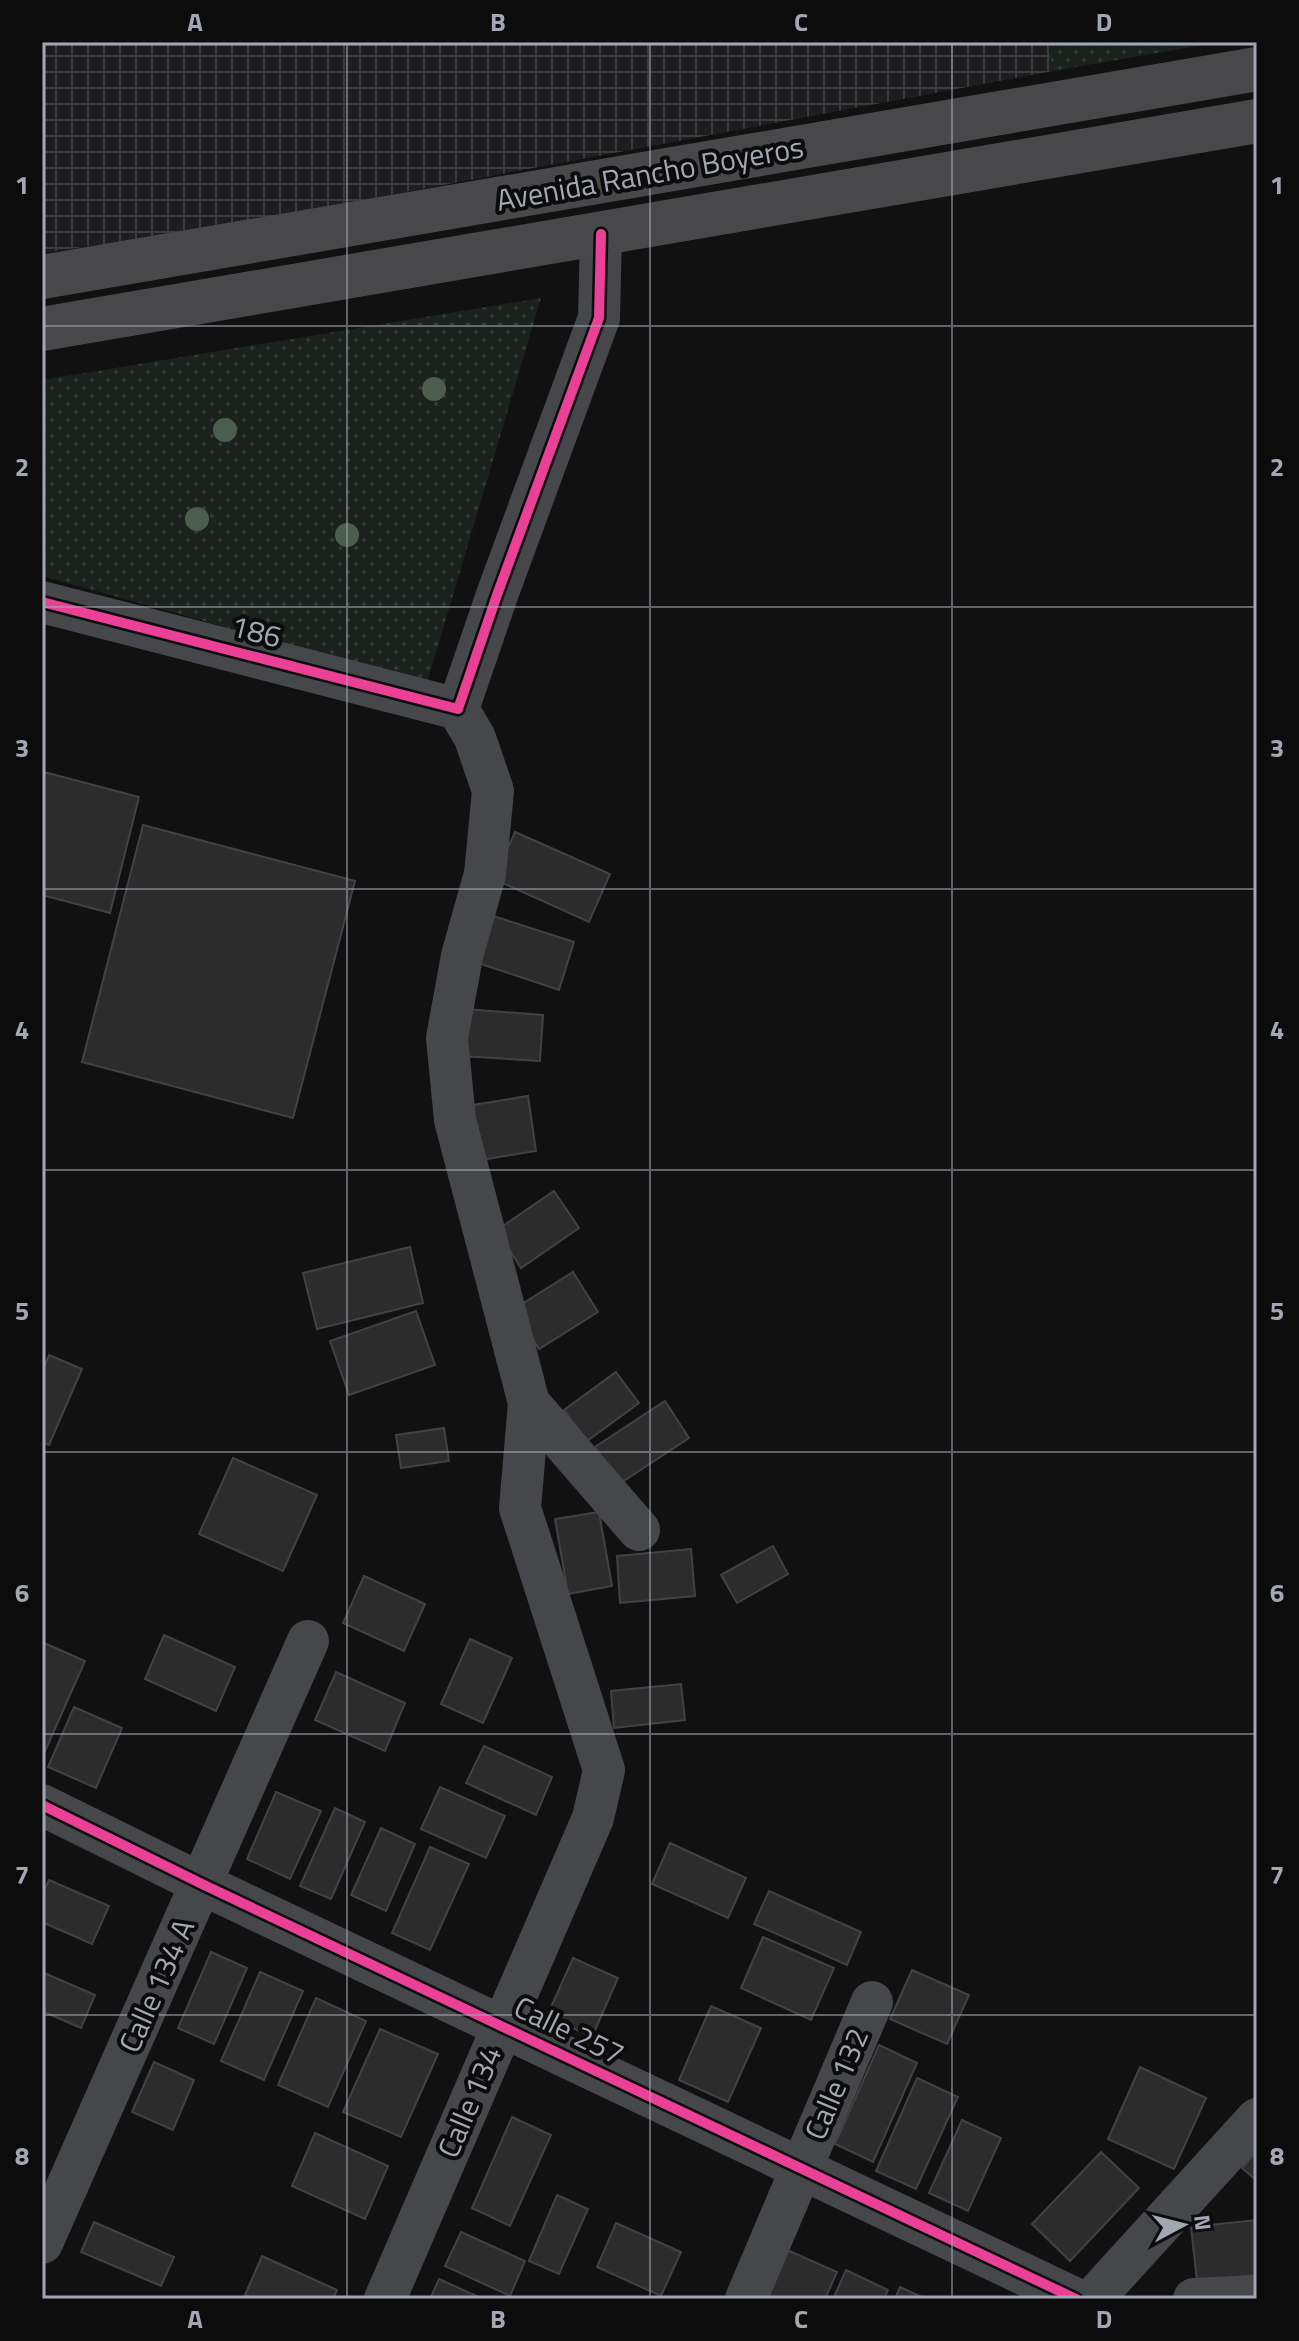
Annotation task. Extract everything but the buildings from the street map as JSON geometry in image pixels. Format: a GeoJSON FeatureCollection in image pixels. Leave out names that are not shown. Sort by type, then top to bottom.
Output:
{"type":"FeatureCollection","features":[{"type":"Feature","properties":{"kind":"highway","name":"Avenida Rancho Boyeros"},"geometry":{"type":"LineString","coordinates":[[42,277],[1257,69]]}},
{"type":"Feature","properties":{"kind":"highway","name":"Avenida Rancho Boyeros"},"geometry":{"type":"LineString","coordinates":[[42,329],[1257,121]]}},
{"type":"Feature","properties":{"kind":"street"},"geometry":{"type":"LineString","coordinates":[[601,234],[599,318],[458,709],[475,738],[493,791],[485,874],[462,956],[447,1038],[455,1120],[529,1403],[639,1530]]}},
{"type":"Feature","properties":{"kind":"street","name":"186"},"geometry":{"type":"LineString","coordinates":[[42,602],[458,709]]}},
{"type":"Feature","properties":{"kind":"street","name":"Calle 134"},"geometry":{"type":"LineString","coordinates":[[385,2299],[593,1818],[604,1770],[520,1508],[529,1403]]}},
{"type":"Feature","properties":{"kind":"street","name":"Calle 134 A"},"geometry":{"type":"LineString","coordinates":[[42,2243],[308,1641]]}},
{"type":"Feature","properties":{"kind":"street","name":"Calle 257"},"geometry":{"type":"LineString","coordinates":[[42,1805],[1076,2299]]}},
{"type":"Feature","properties":{"kind":"street","name":"Calle 132"},"geometry":{"type":"LineString","coordinates":[[746,2299],[872,2002]]}},
{"type":"Feature","properties":{"kind":"street"},"geometry":{"type":"LineString","coordinates":[[1093,2299],[1257,2119]]}},
{"type":"Feature","properties":{"kind":"street"},"geometry":{"type":"LineString","coordinates":[[1194,2299],[1257,2296]]}},
{"type":"Feature","properties":{"kind":"shaded area"},"geometry":{"type":"Polygon","coordinates":[[[42,42],[1048,42],[1053,71],[202,230],[42,253],[42,42]]]}},
{"type":"Feature","properties":{"kind":"shaded area"},"geometry":{"type":"Polygon","coordinates":[[[1048,42],[1220,42],[1053,71],[1048,42]]]}},
{"type":"Feature","properties":{"kind":"shaded area"},"geometry":{"type":"Polygon","coordinates":[[[541,298],[427,683],[42,576],[42,380],[541,298]]]}},
{"type":"Feature","properties":{"kind":"cycle path"},"geometry":{"type":"LineString","coordinates":[[42,602],[458,709],[599,318],[601,234]]}},
{"type":"Feature","properties":{"kind":"cycle path"},"geometry":{"type":"LineString","coordinates":[[42,1805],[1076,2299]]}}]}
